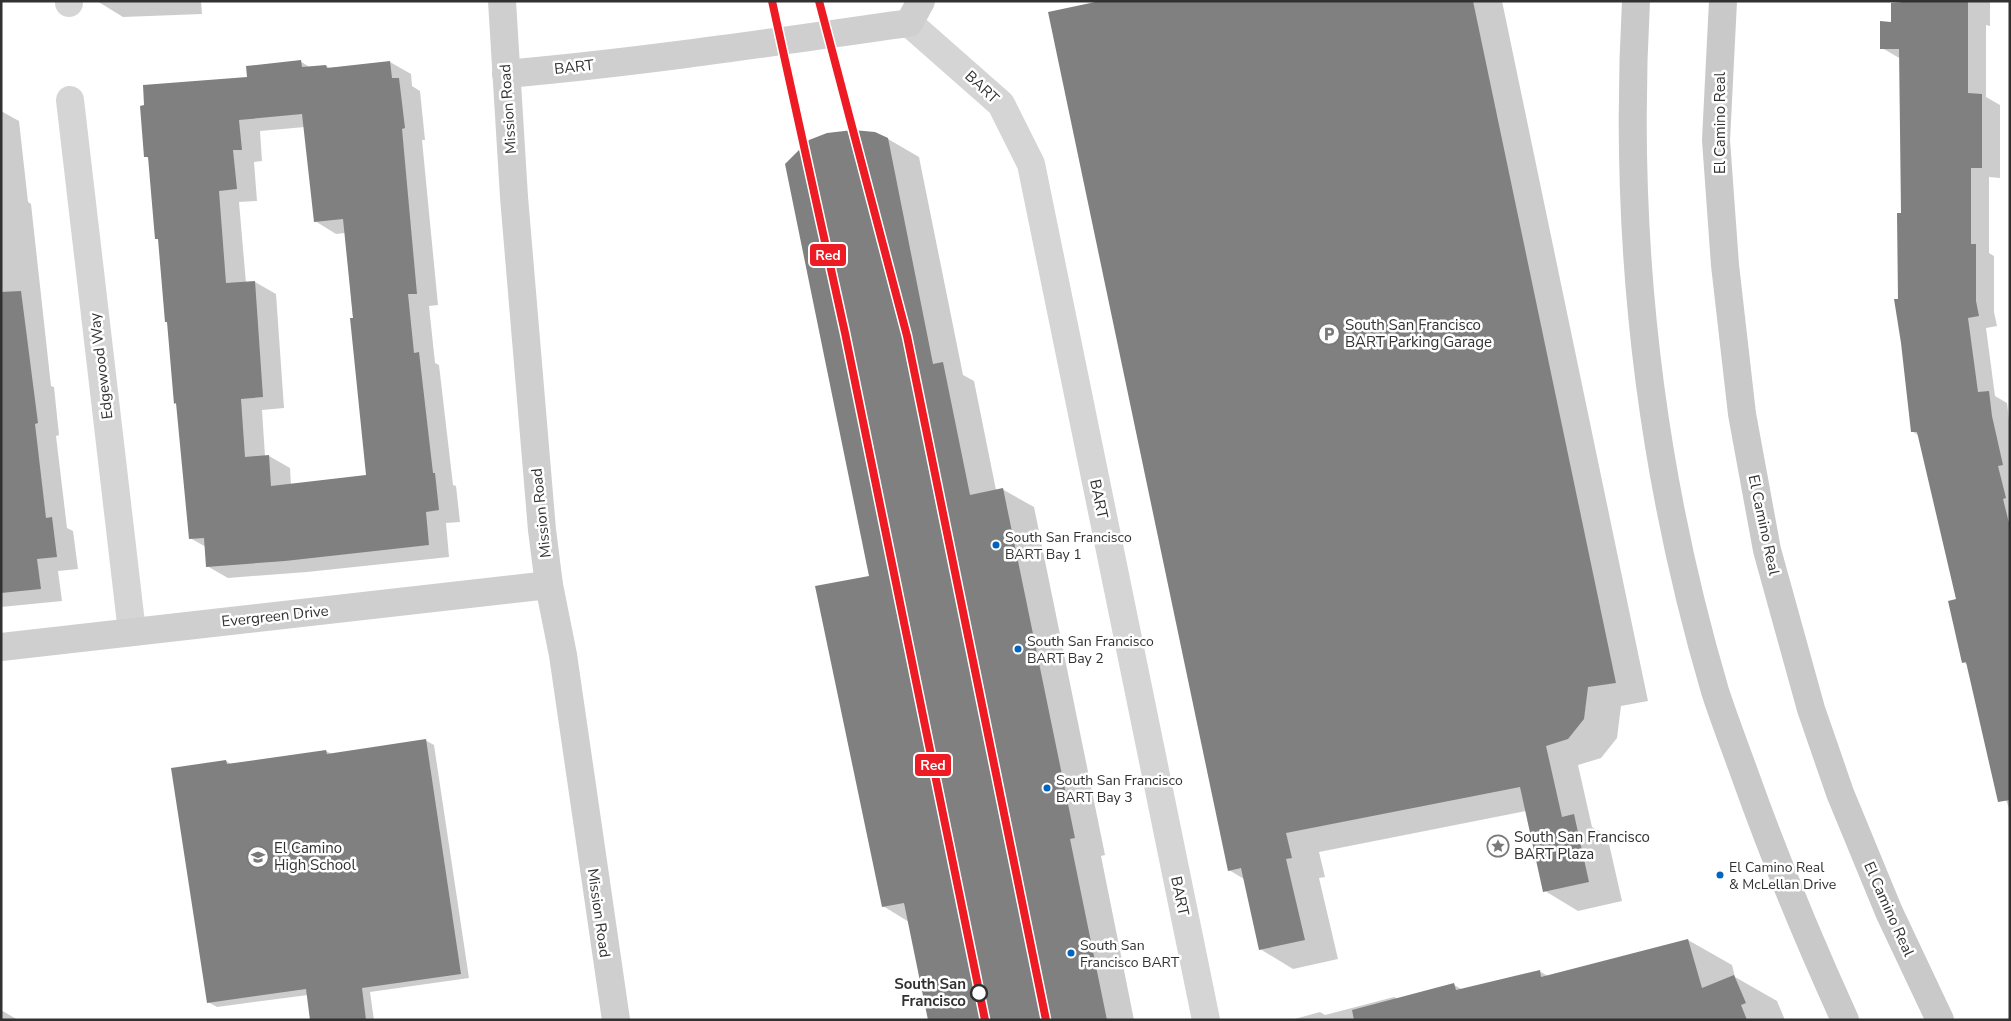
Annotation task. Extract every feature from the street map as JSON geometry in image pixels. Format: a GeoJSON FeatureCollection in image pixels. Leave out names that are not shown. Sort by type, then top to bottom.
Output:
{"type":"FeatureCollection","features":[{"type":"Feature","properties":{"kind":"main road","name":"Mission Road"},"geometry":{"type":"LineString","coordinates":[[502,1],[527,361],[549,585],[563,655],[616,1020]]}},
{"type":"Feature","properties":{"kind":"main road"},"geometry":{"type":"LineString","coordinates":[[1636,1],[1633,169],[1640,297],[1655,426],[1683,564],[1722,710],[1777,864],[1845,1020]]}},
{"type":"Feature","properties":{"kind":"main road","name":"El Camino Real"},"geometry":{"type":"LineString","coordinates":[[1723,1],[1716,140],[1725,265],[1742,414],[1768,550],[1811,709],[1840,793],[1890,912],[1940,1020]]}},
{"type":"Feature","properties":{"kind":"main road","name":"BART"},"geometry":{"type":"LineString","coordinates":[[506,74],[566,69],[731,49],[915,12]]}},
{"type":"Feature","properties":{"kind":"main road","name":"Evergreen Drive"},"geometry":{"type":"LineString","coordinates":[[1,647],[549,585]]}},
{"type":"Feature","properties":{"kind":"street","name":"BART"},"geometry":{"type":"LineString","coordinates":[[915,12],[1001,104],[1031,164],[1206,1020]]}},
{"type":"Feature","properties":{"kind":"street","name":"Edgewood Way"},"geometry":{"type":"LineString","coordinates":[[70,100],[132,632]]}},
{"type":"Feature","properties":{"kind":"building","name":"South San Francisco BART Parking Garage"},"geometry":{"type":"Polygon","coordinates":[[[1100,1],[1473,1],[1616,683],[1588,687],[1584,719],[1568,739],[1546,746],[1562,817],[1574,814],[1589,882],[1543,892],[1520,787],[1286,833],[1292,858],[1286,859],[1305,940],[1259,950],[1241,868],[1228,871],[1048,12],[1100,1]]]}},
{"type":"Feature","properties":{"kind":"building"},"geometry":{"type":"Polygon","coordinates":[[[1968,1],[1968,93],[1982,94],[1982,168],[1971,168],[1971,244],[1976,244],[1976,301],[1979,316],[1968,318],[1978,392],[1989,391],[1992,416],[2003,465],[1998,466],[2006,498],[2003,499],[2010,527],[2010,800],[1998,802],[1966,662],[1962,663],[1948,601],[1956,599],[1917,432],[1911,432],[1894,299],[1898,299],[1897,213],[1901,213],[1899,49],[1880,49],[1880,21],[1891,22],[1891,3],[1968,1]]]}},
{"type":"Feature","properties":{"kind":"building"},"geometry":{"type":"Polygon","coordinates":[[[301,60],[302,67],[326,65],[327,68],[390,61],[392,78],[399,78],[405,128],[402,129],[417,294],[408,294],[414,353],[419,352],[439,510],[426,512],[429,545],[285,561],[206,567],[204,538],[189,539],[176,403],[174,404],[167,322],[165,322],[158,239],[155,239],[148,157],[144,157],[140,106],[144,105],[143,85],[247,77],[246,66],[301,60]],[[302,114],[239,120],[242,150],[233,150],[237,189],[219,191],[226,283],[255,281],[263,397],[241,399],[245,457],[269,455],[271,486],[366,475],[350,318],[353,318],[343,219],[314,222],[302,114]]]}},
{"type":"Feature","properties":{"kind":"building"},"geometry":{"type":"Polygon","coordinates":[[[853,130],[875,132],[888,138],[933,364],[943,362],[970,495],[1003,488],[1075,838],[1070,839],[1107,1020],[928,1020],[904,903],[882,907],[815,586],[869,576],[785,164],[809,140],[827,133],[853,130]]]}},
{"type":"Feature","properties":{"kind":"building"},"geometry":{"type":"Polygon","coordinates":[[[21,291],[38,423],[35,424],[46,518],[52,517],[57,557],[37,559],[41,589],[1,593],[1,292],[21,291]]]}},
{"type":"Feature","properties":{"kind":"building"},"geometry":{"type":"Polygon","coordinates":[[[426,739],[461,974],[362,988],[366,1020],[310,1020],[306,989],[207,1003],[171,768],[226,760],[227,764],[326,750],[327,754],[426,739]]]}},
{"type":"Feature","properties":{"kind":"building"},"geometry":{"type":"Polygon","coordinates":[[[1688,939],[1702,988],[1734,975],[1746,1003],[1741,1005],[1747,1020],[1354,1020],[1352,1010],[1454,983],[1456,990],[1540,970],[1541,977],[1688,939]]]}},
{"type":"Feature","properties":{"kind":"transit line","name":"Red"},"geometry":{"type":"LineString","coordinates":[[772,1],[845,333],[985,1020]]}},
{"type":"Feature","properties":{"kind":"transit line","name":"Red"},"geometry":{"type":"LineString","coordinates":[[819,1],[907,336],[1046,1020]]}},
{"type":"Feature","properties":{"kind":"place","name":"South San Francisco BART Parking Garage"},"geometry":{"type":"Point","coordinates":[1329,334]}},
{"type":"Feature","properties":{"kind":"place","name":"South San Francisco BART Bay 1"},"geometry":{"type":"Point","coordinates":[996,545]}},
{"type":"Feature","properties":{"kind":"place","name":"South San Francisco BART Bay 2"},"geometry":{"type":"Point","coordinates":[1018,649]}},
{"type":"Feature","properties":{"kind":"place","name":"South San Francisco BART Bay 3"},"geometry":{"type":"Point","coordinates":[1047,788]}},
{"type":"Feature","properties":{"kind":"place","name":"South San Francisco BART Plaza"},"geometry":{"type":"Point","coordinates":[1498,846]}},
{"type":"Feature","properties":{"kind":"place","name":"El Camino High School"},"geometry":{"type":"Point","coordinates":[258,857]}},
{"type":"Feature","properties":{"kind":"place","name":"El Camino Real & McLellan Drive"},"geometry":{"type":"Point","coordinates":[1720,875]}},
{"type":"Feature","properties":{"kind":"place","name":"South San Francisco BART"},"geometry":{"type":"Point","coordinates":[1071,953]}},
{"type":"Feature","properties":{"kind":"place","name":"South San Francisco"},"geometry":{"type":"Point","coordinates":[979,993]}}]}
